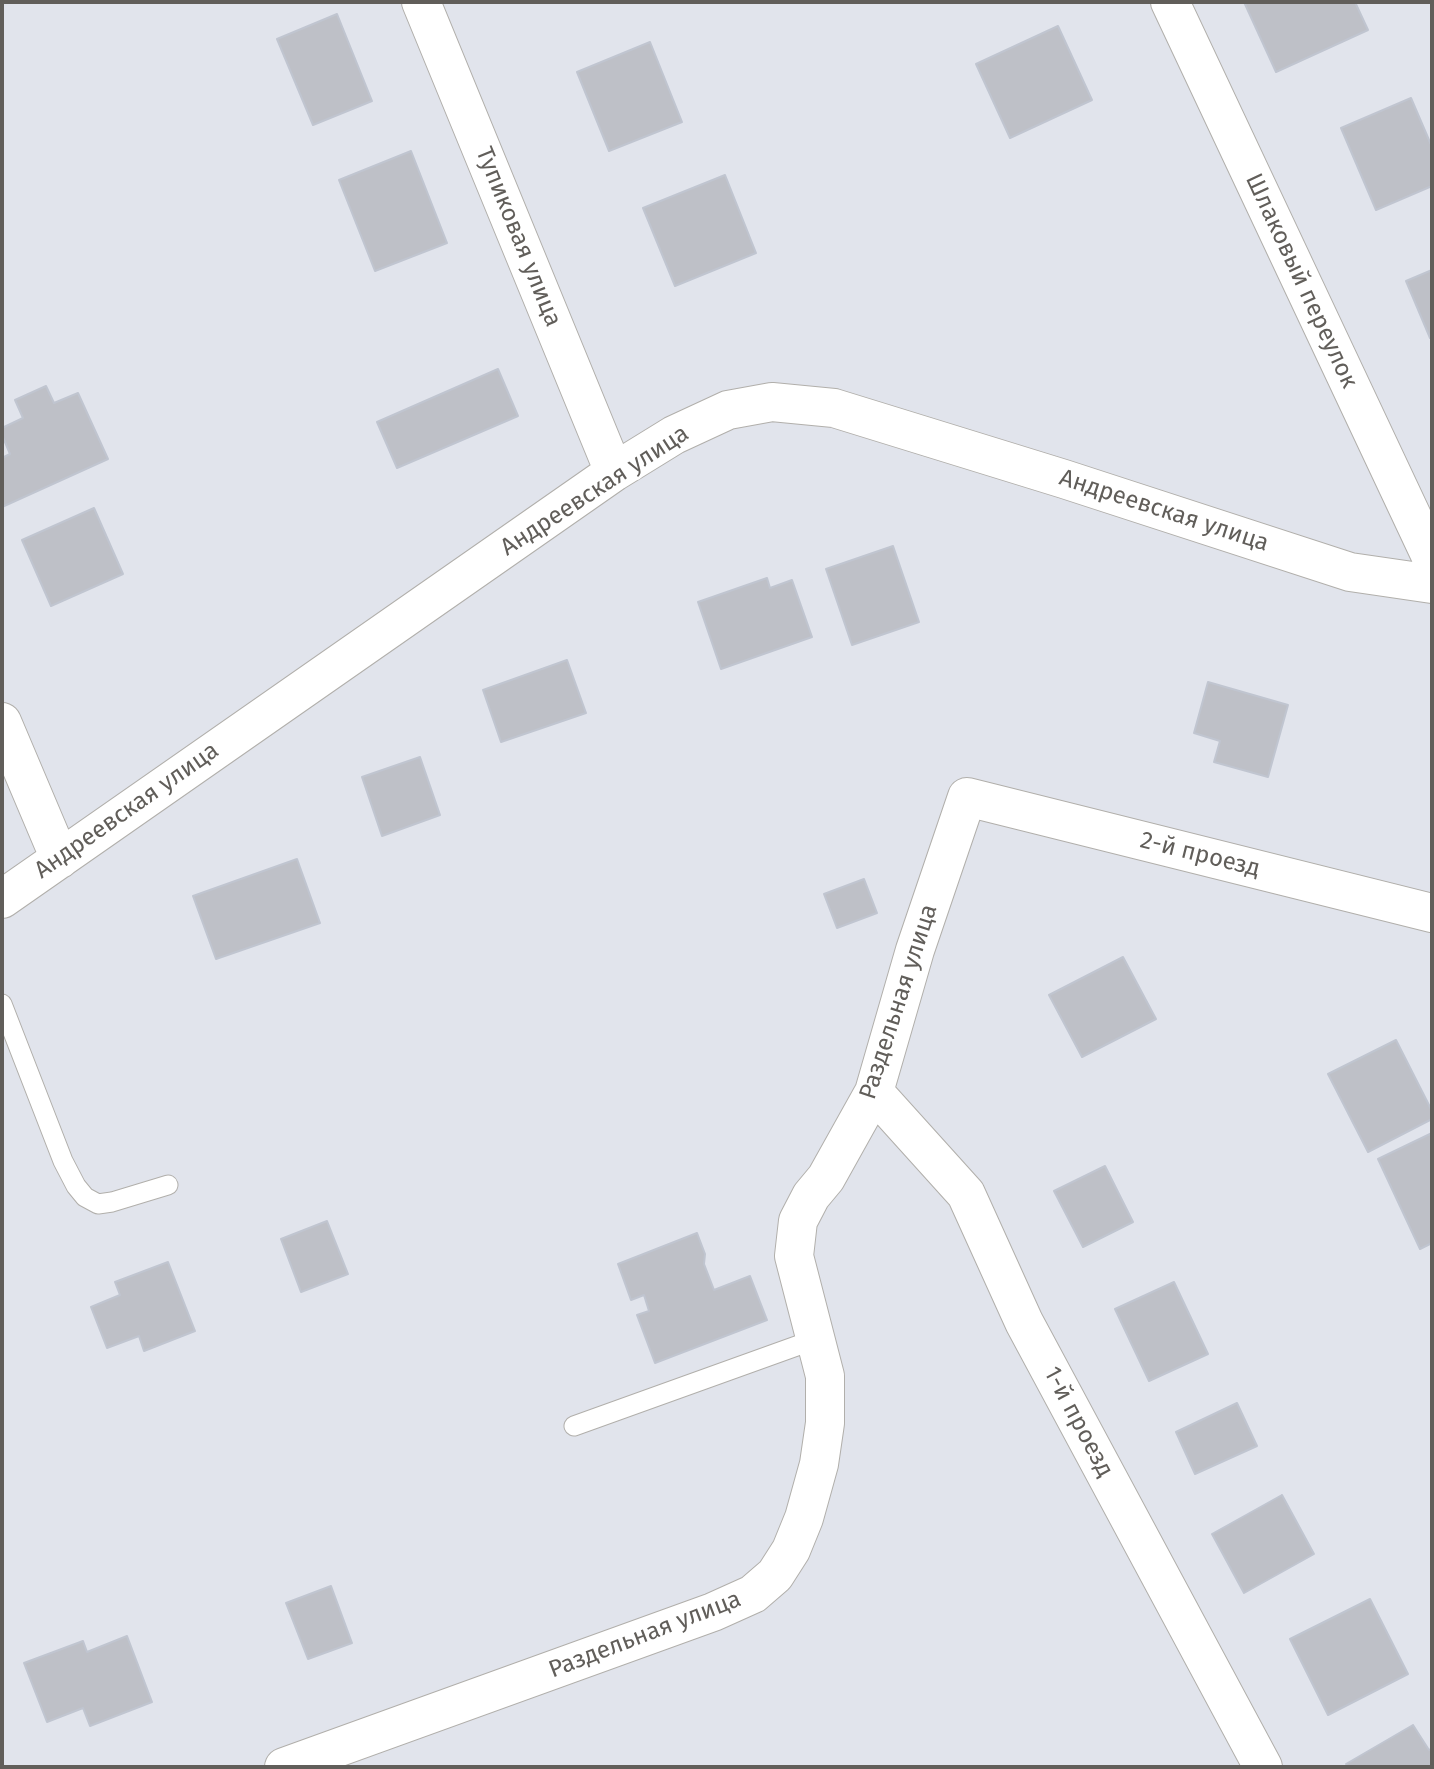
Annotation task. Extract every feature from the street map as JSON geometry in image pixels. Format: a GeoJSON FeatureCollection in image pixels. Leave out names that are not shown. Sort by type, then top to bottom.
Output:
{"type":"FeatureCollection","features":[{"type":"Feature","properties":{"kind":"street","name":"Тупиковая улица"},"geometry":{"type":"LineString","coordinates":[[421,2],[614,472]]}},
{"type":"Feature","properties":{"kind":"street","name":"Шлаковый переулок"},"geometry":{"type":"LineString","coordinates":[[1170,2],[1432,559]]}},
{"type":"Feature","properties":{"kind":"street","name":"Андреевская улица"},"geometry":{"type":"LineString","coordinates":[[2,899],[614,472],[674,435],[727,410],[772,402],[834,408],[1065,479],[1350,572],[1432,584]]}},
{"type":"Feature","properties":{"kind":"street"},"geometry":{"type":"LineString","coordinates":[[2,722],[60,859]]}},
{"type":"Feature","properties":{"kind":"street","name":"2-й проезд"},"geometry":{"type":"LineString","coordinates":[[967,797],[1432,913]]}},
{"type":"Feature","properties":{"kind":"street","name":"Раздельная улица"},"geometry":{"type":"LineString","coordinates":[[284,1767],[713,1612],[753,1594],[775,1575],[791,1550],[804,1518],[819,1464],[825,1423],[825,1376],[794,1256],[798,1221],[874,1092],[915,950],[967,797]]}},
{"type":"Feature","properties":{"kind":"street","name":"1-й проезд"},"geometry":{"type":"LineString","coordinates":[[874,1092],[966,1194],[1024,1322],[1263,1767]]}},
{"type":"Feature","properties":{"kind":"lane"},"geometry":{"type":"LineString","coordinates":[[2,1004],[63,1161],[80,1192],[98,1204],[168,1185]]}},
{"type":"Feature","properties":{"kind":"lane"},"geometry":{"type":"LineString","coordinates":[[574,1426],[816,1339]]}},
{"type":"Feature","properties":{"kind":"building"},"geometry":{"type":"Polygon","coordinates":[[[1244,2],[1355,2],[1368,30],[1276,72],[1244,2]]]}},
{"type":"Feature","properties":{"kind":"building"},"geometry":{"type":"Polygon","coordinates":[[[337,14],[372,101],[313,125],[277,39],[337,14]]]}},
{"type":"Feature","properties":{"kind":"building"},"geometry":{"type":"Polygon","coordinates":[[[1058,26],[1092,100],[1010,138],[976,64],[1058,26]]]}},
{"type":"Feature","properties":{"kind":"building"},"geometry":{"type":"Polygon","coordinates":[[[650,42],[682,122],[609,151],[577,72],[650,42]]]}},
{"type":"Feature","properties":{"kind":"building"},"geometry":{"type":"Polygon","coordinates":[[[1411,98],[1432,147],[1432,186],[1376,210],[1341,128],[1411,98]]]}},
{"type":"Feature","properties":{"kind":"building"},"geometry":{"type":"Polygon","coordinates":[[[411,151],[447,243],[375,271],[339,180],[411,151]]]}},
{"type":"Feature","properties":{"kind":"building"},"geometry":{"type":"Polygon","coordinates":[[[725,175],[756,253],[675,286],[643,208],[725,175]]]}},
{"type":"Feature","properties":{"kind":"building"},"geometry":{"type":"Polygon","coordinates":[[[1432,270],[1432,337],[1430,338],[1406,281],[1432,270]]]}},
{"type":"Feature","properties":{"kind":"building"},"geometry":{"type":"Polygon","coordinates":[[[498,369],[518,416],[397,468],[377,422],[498,369]]]}},
{"type":"Feature","properties":{"kind":"building"},"geometry":{"type":"Polygon","coordinates":[[[46,386],[54,403],[78,393],[108,459],[2,507],[2,458],[10,454],[2,428],[23,418],[15,400],[46,386]]]}},
{"type":"Feature","properties":{"kind":"building"},"geometry":{"type":"Polygon","coordinates":[[[94,508],[123,574],[51,606],[22,540],[94,508]]]}},
{"type":"Feature","properties":{"kind":"building"},"geometry":{"type":"Polygon","coordinates":[[[893,546],[919,622],[852,645],[826,569],[893,546]]]}},
{"type":"Feature","properties":{"kind":"building"},"geometry":{"type":"Polygon","coordinates":[[[767,578],[770,588],[792,580],[812,637],[721,669],[698,602],[767,578]]]}},
{"type":"Feature","properties":{"kind":"building"},"geometry":{"type":"Polygon","coordinates":[[[567,660],[586,713],[501,742],[483,690],[567,660]]]}},
{"type":"Feature","properties":{"kind":"building"},"geometry":{"type":"Polygon","coordinates":[[[1208,682],[1288,705],[1268,777],[1214,762],[1220,741],[1194,733],[1208,682]]]}},
{"type":"Feature","properties":{"kind":"building"},"geometry":{"type":"Polygon","coordinates":[[[420,757],[440,815],[382,836],[362,777],[420,757]]]}},
{"type":"Feature","properties":{"kind":"building"},"geometry":{"type":"Polygon","coordinates":[[[297,859],[320,923],[216,959],[193,896],[297,859]]]}},
{"type":"Feature","properties":{"kind":"building"},"geometry":{"type":"Polygon","coordinates":[[[864,879],[877,913],[837,928],[824,894],[864,879]]]}},
{"type":"Feature","properties":{"kind":"building"},"geometry":{"type":"Polygon","coordinates":[[[1123,957],[1156,1019],[1082,1057],[1049,995],[1123,957]]]}},
{"type":"Feature","properties":{"kind":"building"},"geometry":{"type":"Polygon","coordinates":[[[1396,1040],[1432,1111],[1432,1119],[1368,1152],[1328,1074],[1396,1040]]]}},
{"type":"Feature","properties":{"kind":"building"},"geometry":{"type":"Polygon","coordinates":[[[1432,1133],[1432,1243],[1420,1249],[1378,1159],[1432,1133]]]}},
{"type":"Feature","properties":{"kind":"building"},"geometry":{"type":"Polygon","coordinates":[[[1105,1166],[1133,1222],[1083,1247],[1054,1191],[1105,1166]]]}},
{"type":"Feature","properties":{"kind":"building"},"geometry":{"type":"Polygon","coordinates":[[[327,1221],[348,1274],[301,1292],[281,1239],[327,1221]]]}},
{"type":"Feature","properties":{"kind":"building"},"geometry":{"type":"Polygon","coordinates":[[[697,1233],[705,1254],[704,1264],[714,1290],[750,1276],[767,1320],[655,1363],[637,1315],[649,1311],[644,1295],[631,1300],[618,1264],[697,1233]]]}},
{"type":"Feature","properties":{"kind":"building"},"geometry":{"type":"Polygon","coordinates":[[[168,1262],[195,1331],[144,1351],[139,1336],[107,1348],[91,1307],[120,1295],[115,1282],[168,1262]]]}},
{"type":"Feature","properties":{"kind":"building"},"geometry":{"type":"Polygon","coordinates":[[[1174,1282],[1208,1354],[1149,1381],[1115,1309],[1174,1282]]]}},
{"type":"Feature","properties":{"kind":"building"},"geometry":{"type":"Polygon","coordinates":[[[1237,1403],[1257,1446],[1195,1474],[1176,1432],[1237,1403]]]}},
{"type":"Feature","properties":{"kind":"building"},"geometry":{"type":"Polygon","coordinates":[[[1282,1495],[1314,1554],[1244,1593],[1212,1534],[1282,1495]]]}},
{"type":"Feature","properties":{"kind":"building"},"geometry":{"type":"Polygon","coordinates":[[[331,1586],[352,1643],[308,1659],[286,1603],[331,1586]]]}},
{"type":"Feature","properties":{"kind":"building"},"geometry":{"type":"Polygon","coordinates":[[[1370,1599],[1408,1674],[1328,1715],[1290,1639],[1370,1599]]]}},
{"type":"Feature","properties":{"kind":"building"},"geometry":{"type":"Polygon","coordinates":[[[127,1636],[152,1702],[90,1726],[83,1708],[47,1722],[24,1663],[83,1641],[87,1652],[127,1636]]]}},
{"type":"Feature","properties":{"kind":"building"},"geometry":{"type":"Polygon","coordinates":[[[1413,1725],[1429,1750],[1432,1749],[1432,1767],[1348,1767],[1346,1764],[1413,1725]]]}}]}
